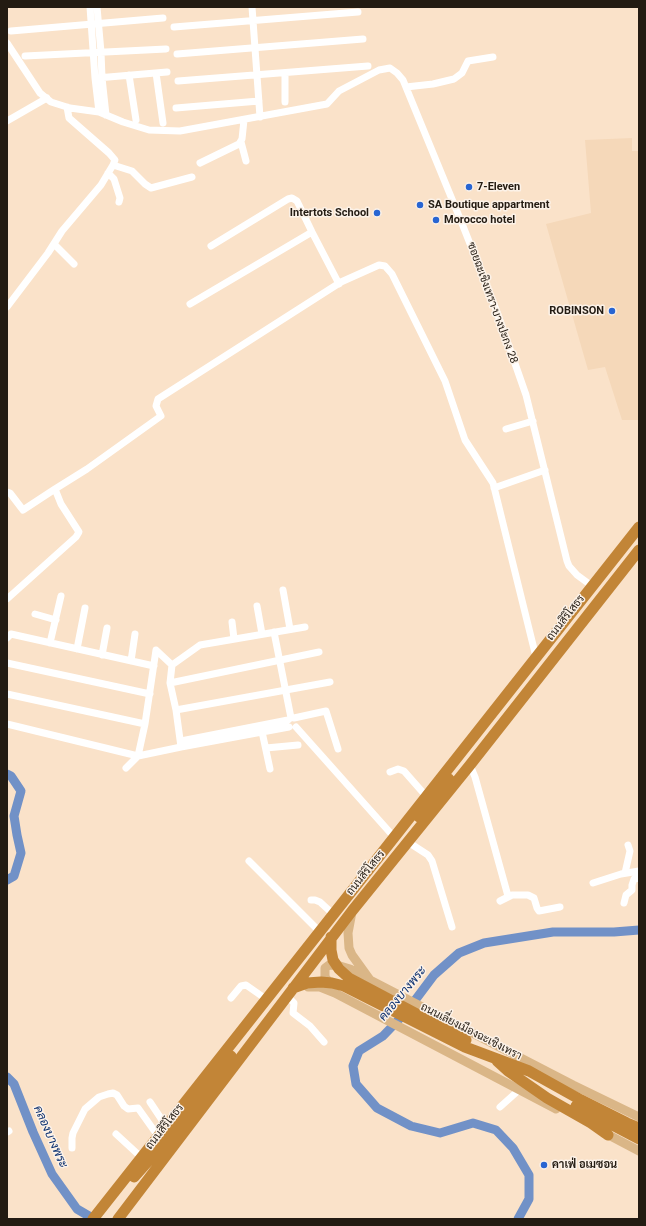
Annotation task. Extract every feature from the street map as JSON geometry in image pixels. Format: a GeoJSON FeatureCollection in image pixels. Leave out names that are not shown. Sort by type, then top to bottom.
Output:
{"type":"FeatureCollection","features":[{"type":"Feature","properties":{"kind":"highway","name":"ถนนสิริโสธร"},"geometry":{"type":"LineString","coordinates":[[93,1219],[117,1192],[158,1136],[639,527]]}},
{"type":"Feature","properties":{"kind":"highway","name":"ถนนสิริโสธร"},"geometry":{"type":"LineString","coordinates":[[118,1219],[407,837],[470,766],[638,554]]}},
{"type":"Feature","properties":{"kind":"highway"},"geometry":{"type":"LineString","coordinates":[[502,701],[460,764],[407,837],[339,918],[331,938],[331,955],[339,969],[349,978],[446,1028],[498,1062],[508,1071],[547,1098],[591,1122],[608,1135]]}},
{"type":"Feature","properties":{"kind":"highway"},"geometry":{"type":"LineString","coordinates":[[310,943],[313,952],[320,953]]}},
{"type":"Feature","properties":{"kind":"highway"},"geometry":{"type":"LineString","coordinates":[[296,961],[304,960],[308,963],[309,968]]}},
{"type":"Feature","properties":{"kind":"highway"},"geometry":{"type":"LineString","coordinates":[[99,1219],[117,1192],[159,1149],[273,1002],[285,991],[307,983],[332,983],[351,989],[465,1047],[529,1071],[581,1100],[639,1129]]}},
{"type":"Feature","properties":{"kind":"highway","name":"ถนนเลี่ยงเมืองฉะเชิงเทรา"},"geometry":{"type":"LineString","coordinates":[[508,1071],[639,1139]]}},
{"type":"Feature","properties":{"kind":"main road","name":"ถนนเลี่ยงเมืองฉะเชิงเทรา"},"geometry":{"type":"LineString","coordinates":[[352,911],[348,933],[349,948],[352,955],[370,980],[573,1085],[639,1117]]}},
{"type":"Feature","properties":{"kind":"main road"},"geometry":{"type":"LineString","coordinates":[[351,1002],[328,981],[325,977],[325,968],[329,965],[340,966],[350,969],[370,980]]}},
{"type":"Feature","properties":{"kind":"main road"},"geometry":{"type":"LineString","coordinates":[[288,994],[309,987],[320,988],[335,993],[376,1016],[639,1151]]}},
{"type":"Feature","properties":{"kind":"street"},"geometry":{"type":"LineString","coordinates":[[90,7],[96,24]]}},
{"type":"Feature","properties":{"kind":"street"},"geometry":{"type":"LineString","coordinates":[[97,7],[96,24],[98,78],[102,113]]}},
{"type":"Feature","properties":{"kind":"street"},"geometry":{"type":"LineString","coordinates":[[252,7],[260,117]]}},
{"type":"Feature","properties":{"kind":"street"},"geometry":{"type":"LineString","coordinates":[[174,27],[358,12]]}},
{"type":"Feature","properties":{"kind":"street"},"geometry":{"type":"LineString","coordinates":[[11,31],[163,18]]}},
{"type":"Feature","properties":{"kind":"street"},"geometry":{"type":"LineString","coordinates":[[177,54],[363,39]]}},
{"type":"Feature","properties":{"kind":"street","name":"ซอยฉะเชิงเทรา-บางปะกง 28"},"geometry":{"type":"LineString","coordinates":[[7,43],[40,93],[51,102],[67,107],[102,113],[149,130],[162,131],[180,131],[327,104],[339,92],[383,68],[393,70],[403,80],[497,312],[526,395],[567,561],[569,566],[592,586]]}},
{"type":"Feature","properties":{"kind":"street"},"geometry":{"type":"LineString","coordinates":[[25,56],[166,49]]}},
{"type":"Feature","properties":{"kind":"street"},"geometry":{"type":"LineString","coordinates":[[406,87],[433,84],[454,79],[462,73],[468,60],[493,57]]}},
{"type":"Feature","properties":{"kind":"street"},"geometry":{"type":"LineString","coordinates":[[178,81],[368,66]]}},
{"type":"Feature","properties":{"kind":"street"},"geometry":{"type":"LineString","coordinates":[[98,78],[167,72]]}},
{"type":"Feature","properties":{"kind":"street"},"geometry":{"type":"LineString","coordinates":[[156,73],[163,123]]}},
{"type":"Feature","properties":{"kind":"street"},"geometry":{"type":"LineString","coordinates":[[285,73],[285,102]]}},
{"type":"Feature","properties":{"kind":"street"},"geometry":{"type":"LineString","coordinates":[[129,76],[136,120]]}},
{"type":"Feature","properties":{"kind":"street"},"geometry":{"type":"LineString","coordinates":[[7,121],[47,98]]}},
{"type":"Feature","properties":{"kind":"street"},"geometry":{"type":"LineString","coordinates":[[176,108],[259,101]]}},
{"type":"Feature","properties":{"kind":"street"},"geometry":{"type":"LineString","coordinates":[[7,308],[62,231],[101,185],[115,160],[109,152],[69,118],[67,114],[67,107]]}},
{"type":"Feature","properties":{"kind":"street"},"geometry":{"type":"LineString","coordinates":[[244,120],[240,142],[246,161]]}},
{"type":"Feature","properties":{"kind":"street"},"geometry":{"type":"LineString","coordinates":[[200,163],[239,144],[240,142]]}},
{"type":"Feature","properties":{"kind":"street"},"geometry":{"type":"LineString","coordinates":[[113,165],[132,172],[145,184],[152,188],[192,177]]}},
{"type":"Feature","properties":{"kind":"street"},"geometry":{"type":"LineString","coordinates":[[108,173],[114,179],[120,198],[119,202]]}},
{"type":"Feature","properties":{"kind":"street"},"geometry":{"type":"LineString","coordinates":[[210,246],[292,198],[297,201],[339,284]]}},
{"type":"Feature","properties":{"kind":"street"},"geometry":{"type":"LineString","coordinates":[[190,304],[312,232]]}},
{"type":"Feature","properties":{"kind":"street"},"geometry":{"type":"LineString","coordinates":[[54,244],[74,264]]}},
{"type":"Feature","properties":{"kind":"street"},"geometry":{"type":"LineString","coordinates":[[7,492],[10,493],[23,510],[87,469],[161,416],[156,406],[158,399],[339,284],[379,265],[385,266],[392,274],[445,381],[464,440],[487,474],[494,488],[536,657]]}},
{"type":"Feature","properties":{"kind":"street"},"geometry":{"type":"LineString","coordinates":[[506,429],[533,421]]}},
{"type":"Feature","properties":{"kind":"street"},"geometry":{"type":"LineString","coordinates":[[494,488],[545,470]]}},
{"type":"Feature","properties":{"kind":"street"},"geometry":{"type":"LineString","coordinates":[[7,599],[70,543],[79,532],[61,504],[55,489]]}},
{"type":"Feature","properties":{"kind":"street"},"geometry":{"type":"LineString","coordinates":[[283,590],[290,630]]}},
{"type":"Feature","properties":{"kind":"street"},"geometry":{"type":"LineString","coordinates":[[50,643],[61,596]]}},
{"type":"Feature","properties":{"kind":"street"},"geometry":{"type":"LineString","coordinates":[[257,606],[262,634]]}},
{"type":"Feature","properties":{"kind":"street"},"geometry":{"type":"LineString","coordinates":[[77,649],[85,608]]}},
{"type":"Feature","properties":{"kind":"street"},"geometry":{"type":"LineString","coordinates":[[35,614],[56,620]]}},
{"type":"Feature","properties":{"kind":"street"},"geometry":{"type":"LineString","coordinates":[[232,622],[234,639]]}},
{"type":"Feature","properties":{"kind":"street"},"geometry":{"type":"LineString","coordinates":[[181,744],[170,683],[172,665],[200,645],[305,627]]}},
{"type":"Feature","properties":{"kind":"street"},"geometry":{"type":"LineString","coordinates":[[102,655],[107,628]]}},
{"type":"Feature","properties":{"kind":"street"},"geometry":{"type":"LineString","coordinates":[[274,632],[292,722],[394,837]]}},
{"type":"Feature","properties":{"kind":"street"},"geometry":{"type":"LineString","coordinates":[[7,638],[11,634],[154,666]]}},
{"type":"Feature","properties":{"kind":"street"},"geometry":{"type":"LineString","coordinates":[[131,661],[135,634]]}},
{"type":"Feature","properties":{"kind":"street"},"geometry":{"type":"LineString","coordinates":[[126,768],[138,756],[145,724],[156,650],[172,665]]}},
{"type":"Feature","properties":{"kind":"street"},"geometry":{"type":"LineString","coordinates":[[170,683],[319,652]]}},
{"type":"Feature","properties":{"kind":"street"},"geometry":{"type":"LineString","coordinates":[[7,663],[150,694]]}},
{"type":"Feature","properties":{"kind":"street"},"geometry":{"type":"LineString","coordinates":[[176,710],[330,682]]}},
{"type":"Feature","properties":{"kind":"street"},"geometry":{"type":"LineString","coordinates":[[7,694],[145,724]]}},
{"type":"Feature","properties":{"kind":"street"},"geometry":{"type":"LineString","coordinates":[[7,724],[138,756],[181,744],[292,722],[326,711],[338,749]]}},
{"type":"Feature","properties":{"kind":"street"},"geometry":{"type":"LineString","coordinates":[[262,728],[270,769]]}},
{"type":"Feature","properties":{"kind":"street"},"geometry":{"type":"LineString","coordinates":[[266,748],[298,745]]}},
{"type":"Feature","properties":{"kind":"street"},"geometry":{"type":"LineString","coordinates":[[470,766],[475,776],[508,896]]}},
{"type":"Feature","properties":{"kind":"street"},"geometry":{"type":"LineString","coordinates":[[390,772],[398,770],[404,771],[426,796]]}},
{"type":"Feature","properties":{"kind":"street"},"geometry":{"type":"LineString","coordinates":[[407,837],[428,855],[432,861],[452,927]]}},
{"type":"Feature","properties":{"kind":"street"},"geometry":{"type":"LineString","coordinates":[[625,873],[630,851],[628,845]]}},
{"type":"Feature","properties":{"kind":"street"},"geometry":{"type":"LineString","coordinates":[[249,861],[319,931]]}},
{"type":"Feature","properties":{"kind":"street"},"geometry":{"type":"LineString","coordinates":[[593,883],[625,873],[639,871]]}},
{"type":"Feature","properties":{"kind":"street"},"geometry":{"type":"LineString","coordinates":[[624,903],[626,895],[632,890],[634,879],[639,878]]}},
{"type":"Feature","properties":{"kind":"street"},"geometry":{"type":"LineString","coordinates":[[500,901],[508,896],[519,894],[532,896],[535,901],[536,908],[539,911],[560,907]]}},
{"type":"Feature","properties":{"kind":"street"},"geometry":{"type":"LineString","coordinates":[[311,900],[320,902],[333,914]]}},
{"type":"Feature","properties":{"kind":"street"},"geometry":{"type":"LineString","coordinates":[[231,998],[241,986],[246,985],[266,999]]}},
{"type":"Feature","properties":{"kind":"street"},"geometry":{"type":"LineString","coordinates":[[288,994],[294,1003],[293,1013],[310,1026],[324,1042]]}},
{"type":"Feature","properties":{"kind":"street"},"geometry":{"type":"LineString","coordinates":[[500,1107],[519,1090]]}},
{"type":"Feature","properties":{"kind":"street"},"geometry":{"type":"LineString","coordinates":[[72,1148],[73,1133],[85,1109],[99,1097],[113,1093],[117,1095],[124,1106],[128,1109],[138,1108],[158,1136]]}},
{"type":"Feature","properties":{"kind":"street"},"geometry":{"type":"LineString","coordinates":[[150,1102],[166,1126]]}},
{"type":"Feature","properties":{"kind":"street"},"geometry":{"type":"LineString","coordinates":[[116,1134],[141,1158]]}},
{"type":"Feature","properties":{"kind":"shaded area"},"geometry":{"type":"Polygon","coordinates":[[[632,138],[632,151],[639,151],[639,420],[622,420],[605,367],[588,370],[546,224],[591,213],[585,140],[632,138]]]}},
{"type":"Feature","properties":{"kind":"waterway","name":"คลองบางพระ"},"geometry":{"type":"LineString","coordinates":[[7,774],[11,776],[21,791],[14,816],[21,853],[14,876],[7,880]]}},
{"type":"Feature","properties":{"kind":"waterway","name":"คลองบางพระ"},"geometry":{"type":"LineString","coordinates":[[518,1219],[529,1199],[529,1175],[513,1148],[496,1130],[473,1123],[440,1133],[411,1126],[377,1108],[356,1084],[353,1066],[359,1051],[383,1036],[407,1011],[434,975],[459,953],[484,943],[553,932],[614,932],[639,930]]}},
{"type":"Feature","properties":{"kind":"waterway","name":"คลองบางพระ"},"geometry":{"type":"LineString","coordinates":[[7,1077],[14,1084],[52,1174],[77,1209],[94,1219]]}},
{"type":"Feature","properties":{"kind":"place","name":"7-Eleven"},"geometry":{"type":"Point","coordinates":[469,187]}},
{"type":"Feature","properties":{"kind":"place","name":"SA Boutique appartment"},"geometry":{"type":"Point","coordinates":[420,205]}},
{"type":"Feature","properties":{"kind":"place","name":"Intertots School"},"geometry":{"type":"Point","coordinates":[377,213]}},
{"type":"Feature","properties":{"kind":"place","name":"Morocco hotel"},"geometry":{"type":"Point","coordinates":[436,220]}},
{"type":"Feature","properties":{"kind":"place","name":"ROBINSON"},"geometry":{"type":"Point","coordinates":[612,311]}},
{"type":"Feature","properties":{"kind":"place","name":"คาเฟ่ อเมซอน"},"geometry":{"type":"Point","coordinates":[544,1165]}}]}
